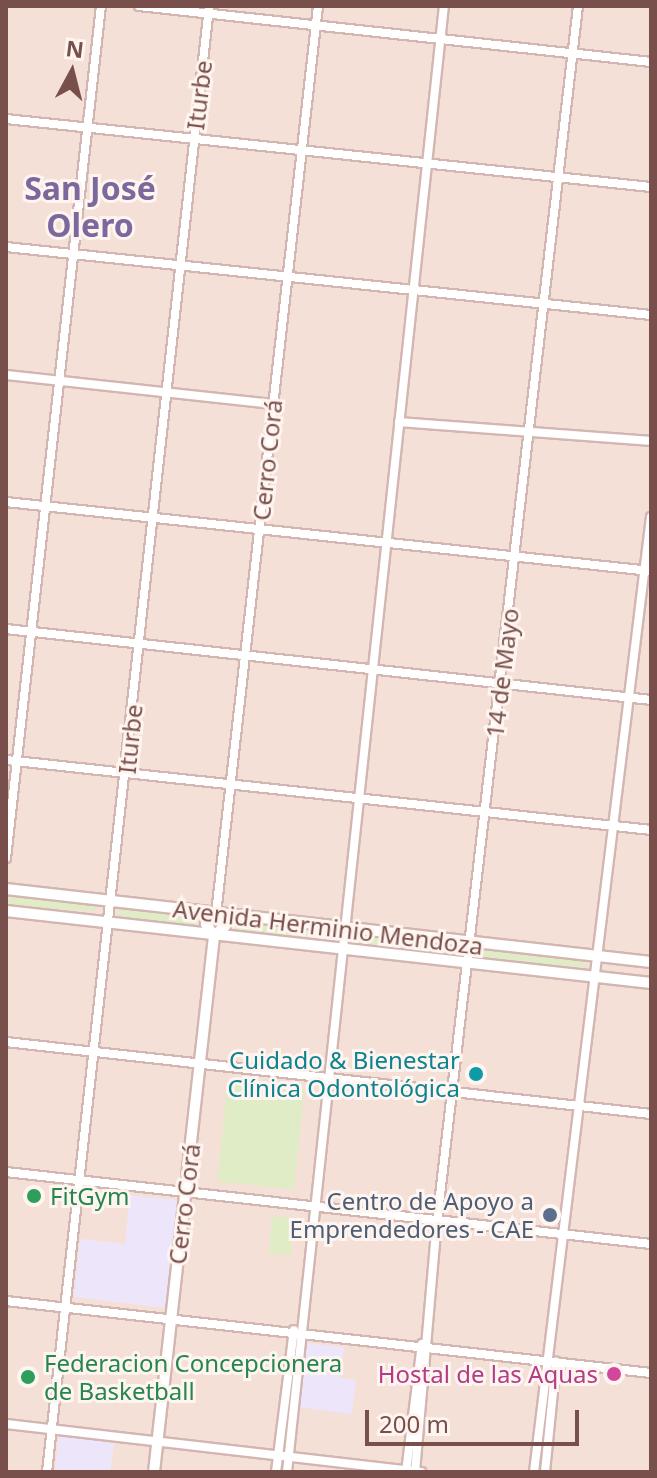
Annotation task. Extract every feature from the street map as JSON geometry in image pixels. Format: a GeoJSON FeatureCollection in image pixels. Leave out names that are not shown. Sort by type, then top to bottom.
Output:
{"type":"FeatureCollection","features":[{"type":"Feature","properties":{"kind":"street"},"geometry":{"type":"LineString","coordinates":[[6,858],[101,6]]}},
{"type":"Feature","properties":{"kind":"street"},"geometry":{"type":"LineString","coordinates":[[139,6],[209,10],[316,26],[651,62]]}},
{"type":"Feature","properties":{"kind":"street","name":"Cerro Corá"},"geometry":{"type":"LineString","coordinates":[[154,1472],[214,936],[206,924],[216,914],[318,6]]}},
{"type":"Feature","properties":{"kind":"street"},"geometry":{"type":"LineString","coordinates":[[276,1472],[283,1457],[444,6]]}},
{"type":"Feature","properties":{"kind":"street","name":"14 de Mayo"},"geometry":{"type":"LineString","coordinates":[[411,1471],[515,556],[549,303],[578,6]]}},
{"type":"Feature","properties":{"kind":"street","name":"Iturbe"},"geometry":{"type":"LineString","coordinates":[[47,1472],[109,902],[128,772],[152,517],[209,10]]}},
{"type":"Feature","properties":{"kind":"street"},"geometry":{"type":"LineString","coordinates":[[6,119],[428,164],[562,175],[651,187]]}},
{"type":"Feature","properties":{"kind":"street"},"geometry":{"type":"LineString","coordinates":[[6,247],[180,268],[651,315]]}},
{"type":"Feature","properties":{"kind":"street"},"geometry":{"type":"LineString","coordinates":[[6,375],[273,404]]}},
{"type":"Feature","properties":{"kind":"street"},"geometry":{"type":"LineString","coordinates":[[399,422],[651,441]]}},
{"type":"Feature","properties":{"kind":"street"},"geometry":{"type":"LineString","coordinates":[[6,502],[648,571]]}},
{"type":"Feature","properties":{"kind":"street"},"geometry":{"type":"LineString","coordinates":[[545,1472],[565,1233],[596,977],[610,824],[626,698],[648,571],[651,517]]}},
{"type":"Feature","properties":{"kind":"street"},"geometry":{"type":"LineString","coordinates":[[6,629],[651,700]]}},
{"type":"Feature","properties":{"kind":"street"},"geometry":{"type":"LineString","coordinates":[[6,760],[651,830]]}},
{"type":"Feature","properties":{"kind":"street","name":"Avenida Herminio Mendoza"},"geometry":{"type":"LineString","coordinates":[[6,889],[470,944],[651,962]]}},
{"type":"Feature","properties":{"kind":"street","name":"Avenida Herminio Mendoza"},"geometry":{"type":"LineString","coordinates":[[6,911],[651,983]]}},
{"type":"Feature","properties":{"kind":"street"},"geometry":{"type":"LineString","coordinates":[[6,1042],[651,1114]]}},
{"type":"Feature","properties":{"kind":"street"},"geometry":{"type":"LineString","coordinates":[[6,1172],[651,1244]]}},
{"type":"Feature","properties":{"kind":"street"},"geometry":{"type":"LineString","coordinates":[[6,1301],[424,1345],[651,1373]]}},
{"type":"Feature","properties":{"kind":"street"},"geometry":{"type":"LineString","coordinates":[[534,1472],[553,1360]]}},
{"type":"Feature","properties":{"kind":"street"},"geometry":{"type":"LineString","coordinates":[[6,1424],[421,1472]]}},
{"type":"Feature","properties":{"kind":"street"},"geometry":{"type":"LineString","coordinates":[[283,1457],[287,1472]]}},
{"type":"Feature","properties":{"kind":"shaded area"},"geometry":{"type":"Polygon","coordinates":[[[6,6],[651,6],[651,1472],[6,1472],[6,6]]]}},
{"type":"Feature","properties":{"kind":"shaded area"},"geometry":{"type":"Polygon","coordinates":[[[130,1195],[177,1200],[165,1308],[74,1297],[80,1239],[125,1244],[130,1195]]]}},
{"type":"Feature","properties":{"kind":"shaded area"},"geometry":{"type":"Polygon","coordinates":[[[306,1343],[344,1347],[340,1378],[356,1380],[352,1414],[298,1407],[306,1343]]]}},
{"type":"Feature","properties":{"kind":"shaded area"},"geometry":{"type":"Polygon","coordinates":[[[59,1436],[114,1443],[110,1472],[55,1472],[59,1436]]]}},
{"type":"Feature","properties":{"kind":"green space"},"geometry":{"type":"Polygon","coordinates":[[[15,895],[91,904],[96,911],[13,907],[8,900],[15,895]]]}},
{"type":"Feature","properties":{"kind":"green space"},"geometry":{"type":"Polygon","coordinates":[[[121,907],[198,916],[202,925],[117,919],[121,907]]]}},
{"type":"Feature","properties":{"kind":"green space"},"geometry":{"type":"Polygon","coordinates":[[[239,922],[323,931],[329,938],[233,932],[239,922]]]}},
{"type":"Feature","properties":{"kind":"green space"},"geometry":{"type":"Polygon","coordinates":[[[356,934],[456,945],[461,952],[353,946],[356,934]]]}},
{"type":"Feature","properties":{"kind":"green space"},"geometry":{"type":"Polygon","coordinates":[[[482,949],[581,960],[587,967],[476,959],[482,949]]]}},
{"type":"Feature","properties":{"kind":"green space"},"geometry":{"type":"Polygon","coordinates":[[[228,1080],[305,1088],[294,1189],[217,1181],[228,1080]]]}},
{"type":"Feature","properties":{"kind":"green space"},"geometry":{"type":"Polygon","coordinates":[[[272,1216],[294,1218],[291,1256],[269,1254],[272,1216]]]}},
{"type":"Feature","properties":{"kind":"place","name":"Cuidado & Bienestar Clínica Odontológica"},"geometry":{"type":"Point","coordinates":[476,1074]}},
{"type":"Feature","properties":{"kind":"place","name":"FitGym"},"geometry":{"type":"Point","coordinates":[34,1196]}},
{"type":"Feature","properties":{"kind":"place","name":"Centro de Apoyo a Emprendedores - CAE"},"geometry":{"type":"Point","coordinates":[550,1215]}},
{"type":"Feature","properties":{"kind":"place","name":"Hostal de las Aquas"},"geometry":{"type":"Point","coordinates":[614,1374]}},
{"type":"Feature","properties":{"kind":"place","name":"Federacion Concepcionera de Basketball"},"geometry":{"type":"Point","coordinates":[28,1377]}},
{"type":"Feature","properties":{"kind":"district","name":"San José Olero"},"geometry":{"type":"Point","coordinates":[90,208]}}]}
